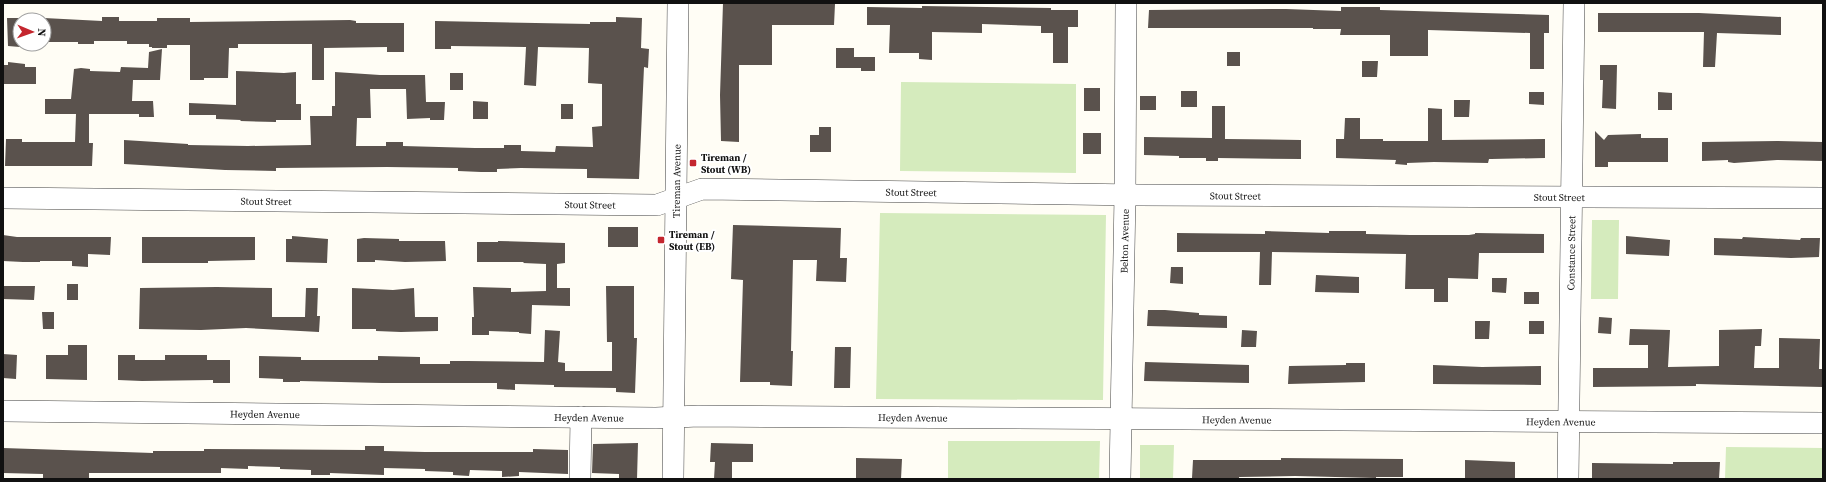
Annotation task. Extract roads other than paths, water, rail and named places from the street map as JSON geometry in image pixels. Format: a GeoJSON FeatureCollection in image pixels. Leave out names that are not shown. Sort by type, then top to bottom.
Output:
{"type":"FeatureCollection","features":[{"type":"Feature","properties":{"kind":"street","name":"Tireman Avenue"},"geometry":{"type":"LineString","coordinates":[[673,479],[678,3]]}},
{"type":"Feature","properties":{"kind":"street","name":"Belton Avenue"},"geometry":{"type":"LineString","coordinates":[[1120,479],[1126,3]]}},
{"type":"Feature","properties":{"kind":"street","name":"Constance Street"},"geometry":{"type":"LineString","coordinates":[[1568,479],[1574,3]]}},
{"type":"Feature","properties":{"kind":"street","name":"Stout Street"},"geometry":{"type":"LineString","coordinates":[[3,198],[657,205],[702,189],[1124,195],[1823,198]]}},
{"type":"Feature","properties":{"kind":"street","name":"Heyden Avenue"},"geometry":{"type":"LineString","coordinates":[[3,411],[674,418],[706,416],[1823,423]]}},
{"type":"Feature","properties":{"kind":"street"},"geometry":{"type":"LineString","coordinates":[[580,479],[581,417]]}},
{"type":"Feature","properties":{"kind":"place","name":"Tireman / Stout (WB)"},"geometry":{"type":"Point","coordinates":[693,163]}},
{"type":"Feature","properties":{"kind":"place","name":"Tireman / Stout (EB)"},"geometry":{"type":"Point","coordinates":[661,240]}}]}
